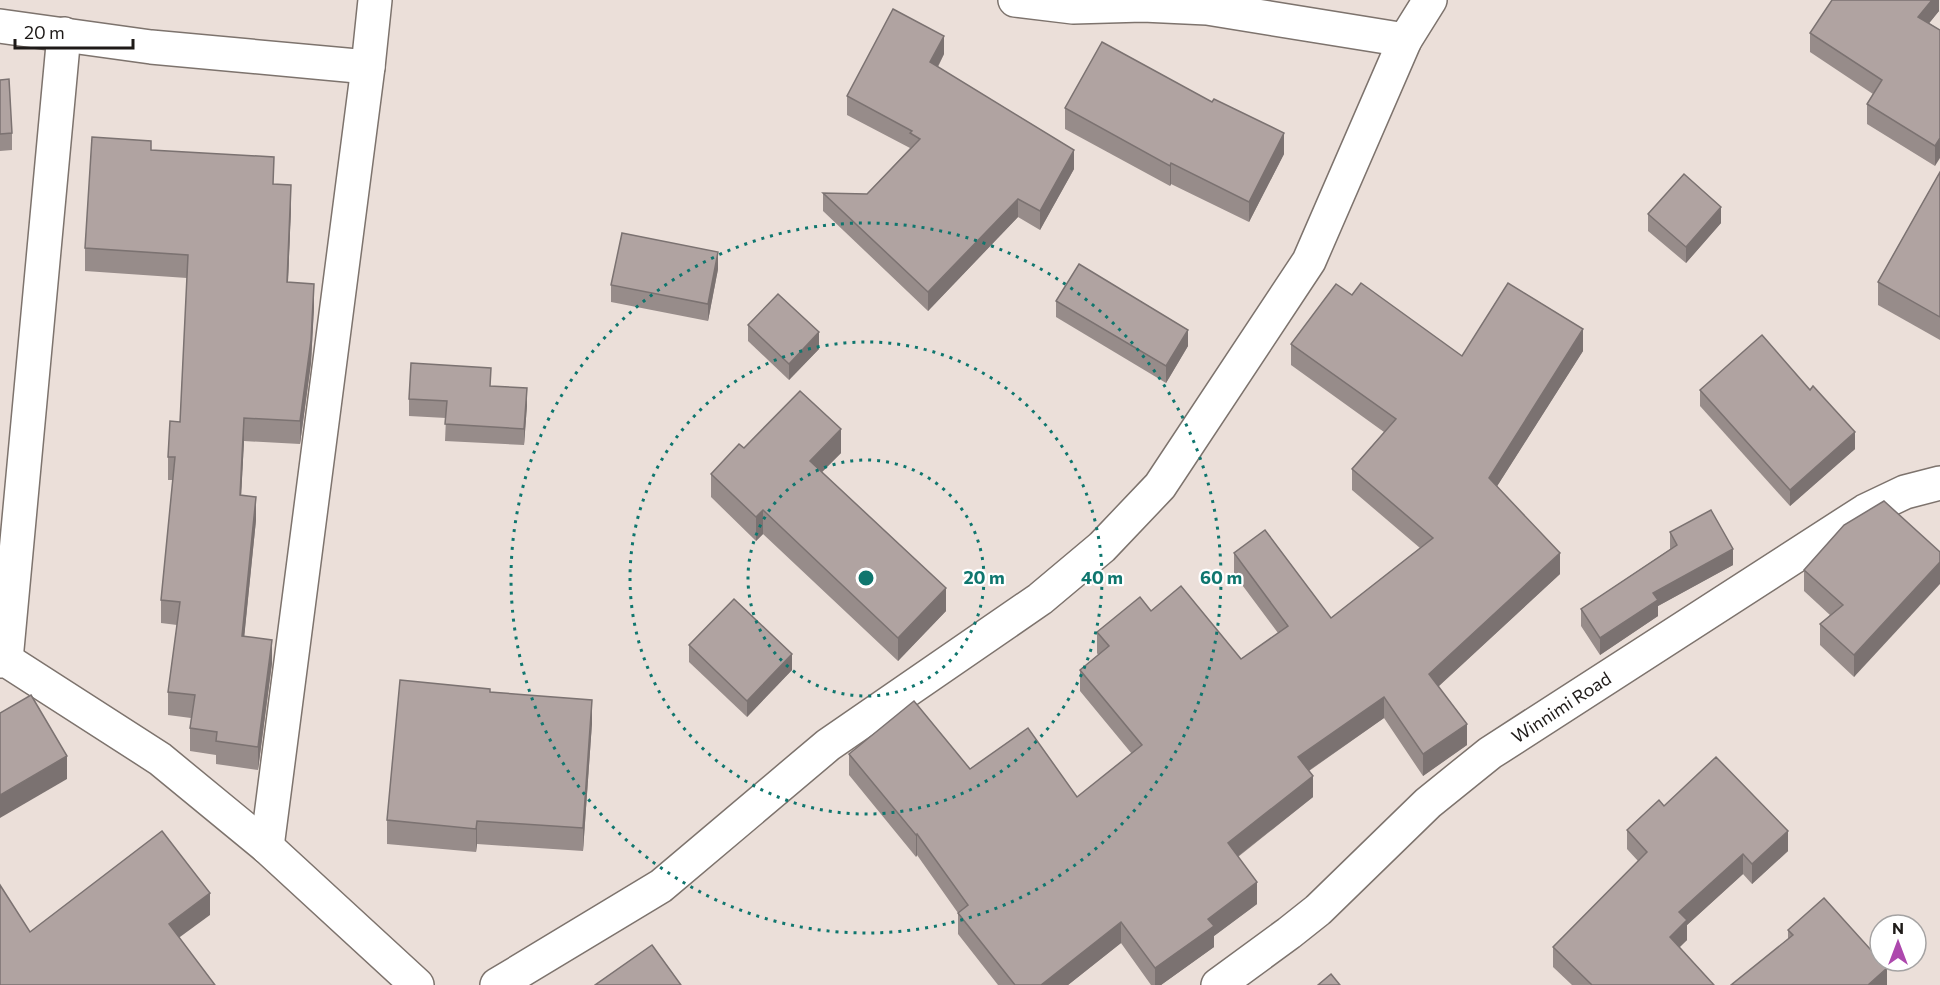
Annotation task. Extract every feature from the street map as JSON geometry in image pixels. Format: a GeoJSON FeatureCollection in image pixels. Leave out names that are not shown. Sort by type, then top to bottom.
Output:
{"type":"FeatureCollection","features":[{"type":"Feature","properties":{"kind":"street"},"geometry":{"type":"LineString","coordinates":[[267,847],[375,0]]}},
{"type":"Feature","properties":{"kind":"street"},"geometry":{"type":"LineString","coordinates":[[1015,0],[1073,7],[1143,5],[1207,8],[1405,40]]}},
{"type":"Feature","properties":{"kind":"street"},"geometry":{"type":"LineString","coordinates":[[497,985],[661,886],[828,745],[1040,599],[1102,547],[1160,486],[1309,261],[1405,40],[1430,0]]}},
{"type":"Feature","properties":{"kind":"street"},"geometry":{"type":"LineString","coordinates":[[0,26],[64,33],[151,47],[368,67]]}},
{"type":"Feature","properties":{"kind":"street"},"geometry":{"type":"LineString","coordinates":[[64,33],[3,661],[160,759],[267,847],[417,985]]}},
{"type":"Feature","properties":{"kind":"street","name":"Winnimi Road"},"geometry":{"type":"LineString","coordinates":[[1218,985],[1318,910],[1428,803],[1490,753],[1865,511],[1905,492],[1940,483]]}},
{"type":"Feature","properties":{"kind":"building"},"geometry":{"type":"Polygon","coordinates":[[[1832,0],[1932,0],[1918,17],[1940,30],[1940,138],[1935,146],[1867,104],[1882,80],[1810,33],[1832,0]]]}},
{"type":"Feature","properties":{"kind":"building"},"geometry":{"type":"Polygon","coordinates":[[[893,9],[944,36],[930,62],[1074,150],[1040,211],[1018,199],[928,292],[823,193],[867,194],[920,139],[910,133],[912,131],[847,96],[893,9]]]}},
{"type":"Feature","properties":{"kind":"building"},"geometry":{"type":"Polygon","coordinates":[[[1102,42],[1212,102],[1214,99],[1284,133],[1249,202],[1171,163],[1170,166],[1065,108],[1102,42]]]}},
{"type":"Feature","properties":{"kind":"building"},"geometry":{"type":"Polygon","coordinates":[[[9,79],[12,133],[0,134],[0,80],[9,79]]]}},
{"type":"Feature","properties":{"kind":"building"},"geometry":{"type":"Polygon","coordinates":[[[92,137],[151,141],[151,150],[274,157],[273,184],[291,185],[287,282],[314,284],[311,340],[300,421],[244,418],[240,495],[256,497],[242,636],[272,640],[258,747],[216,741],[217,732],[190,728],[195,695],[168,692],[180,602],[161,600],[175,457],[168,457],[170,421],[180,422],[188,255],[85,248],[92,137]]]}},
{"type":"Feature","properties":{"kind":"building"},"geometry":{"type":"Polygon","coordinates":[[[1940,172],[1940,317],[1878,282],[1940,172]]]}},
{"type":"Feature","properties":{"kind":"building"},"geometry":{"type":"Polygon","coordinates":[[[1684,174],[1721,207],[1686,247],[1648,214],[1684,174]]]}},
{"type":"Feature","properties":{"kind":"building"},"geometry":{"type":"Polygon","coordinates":[[[622,233],[718,252],[708,304],[611,285],[622,233]]]}},
{"type":"Feature","properties":{"kind":"building"},"geometry":{"type":"Polygon","coordinates":[[[1079,264],[1188,330],[1166,366],[1056,301],[1079,264]]]}},
{"type":"Feature","properties":{"kind":"building"},"geometry":{"type":"Polygon","coordinates":[[[1361,283],[1462,356],[1508,283],[1583,329],[1489,478],[1560,553],[1429,674],[1467,724],[1423,754],[1384,697],[1298,757],[1313,776],[1228,843],[1257,882],[1208,919],[1214,926],[1155,968],[1121,922],[1041,985],[1015,985],[958,913],[968,905],[917,834],[849,754],[914,701],[970,769],[1028,728],[1077,797],[1142,745],[1080,670],[1109,646],[1097,632],[1140,597],[1151,611],[1181,586],[1241,659],[1288,626],[1234,553],[1265,530],[1331,618],[1433,538],[1352,469],[1396,419],[1291,344],[1336,284],[1352,295],[1361,283]]]}},
{"type":"Feature","properties":{"kind":"building"},"geometry":{"type":"Polygon","coordinates":[[[778,294],[819,332],[789,364],[748,325],[778,294]]]}},
{"type":"Feature","properties":{"kind":"building"},"geometry":{"type":"Polygon","coordinates":[[[1762,335],[1810,390],[1813,386],[1855,432],[1790,490],[1700,390],[1762,335]]]}},
{"type":"Feature","properties":{"kind":"building"},"geometry":{"type":"Polygon","coordinates":[[[411,363],[491,368],[490,386],[527,388],[524,429],[445,424],[447,401],[409,399],[411,363]]]}},
{"type":"Feature","properties":{"kind":"building"},"geometry":{"type":"Polygon","coordinates":[[[800,391],[841,429],[810,461],[946,588],[898,638],[763,510],[756,517],[711,474],[739,444],[744,448],[800,391]]]}},
{"type":"Feature","properties":{"kind":"building"},"geometry":{"type":"Polygon","coordinates":[[[1884,501],[1940,552],[1940,562],[1854,655],[1820,624],[1843,605],[1804,570],[1844,525],[1884,501]]]}},
{"type":"Feature","properties":{"kind":"building"},"geometry":{"type":"Polygon","coordinates":[[[1711,510],[1733,549],[1653,593],[1658,600],[1600,638],[1581,609],[1677,545],[1670,532],[1711,510]]]}},
{"type":"Feature","properties":{"kind":"building"},"geometry":{"type":"Polygon","coordinates":[[[734,599],[792,654],[747,701],[689,645],[734,599]]]}},
{"type":"Feature","properties":{"kind":"building"},"geometry":{"type":"Polygon","coordinates":[[[400,680],[490,689],[490,692],[592,700],[583,828],[477,821],[476,829],[387,820],[400,680]]]}},
{"type":"Feature","properties":{"kind":"building"},"geometry":{"type":"Polygon","coordinates":[[[31,695],[67,756],[0,795],[0,713],[31,695]]]}},
{"type":"Feature","properties":{"kind":"building"},"geometry":{"type":"Polygon","coordinates":[[[1716,757],[1788,831],[1752,864],[1743,854],[1679,912],[1687,920],[1670,937],[1714,985],[1592,985],[1553,947],[1647,852],[1627,830],[1659,800],[1664,806],[1716,757]]]}},
{"type":"Feature","properties":{"kind":"building"},"geometry":{"type":"Polygon","coordinates":[[[162,831],[210,893],[169,924],[215,985],[0,985],[0,885],[30,932],[162,831]]]}},
{"type":"Feature","properties":{"kind":"building"},"geometry":{"type":"Polygon","coordinates":[[[1824,898],[1868,947],[1868,973],[1881,973],[1868,985],[1731,985],[1793,935],[1788,930],[1824,898]]]}},
{"type":"Feature","properties":{"kind":"building"},"geometry":{"type":"Polygon","coordinates":[[[652,945],[681,985],[595,985],[652,945]]]}},
{"type":"Feature","properties":{"kind":"building"},"geometry":{"type":"Polygon","coordinates":[[[1331,974],[1340,985],[1318,985],[1331,974]]]}}]}
